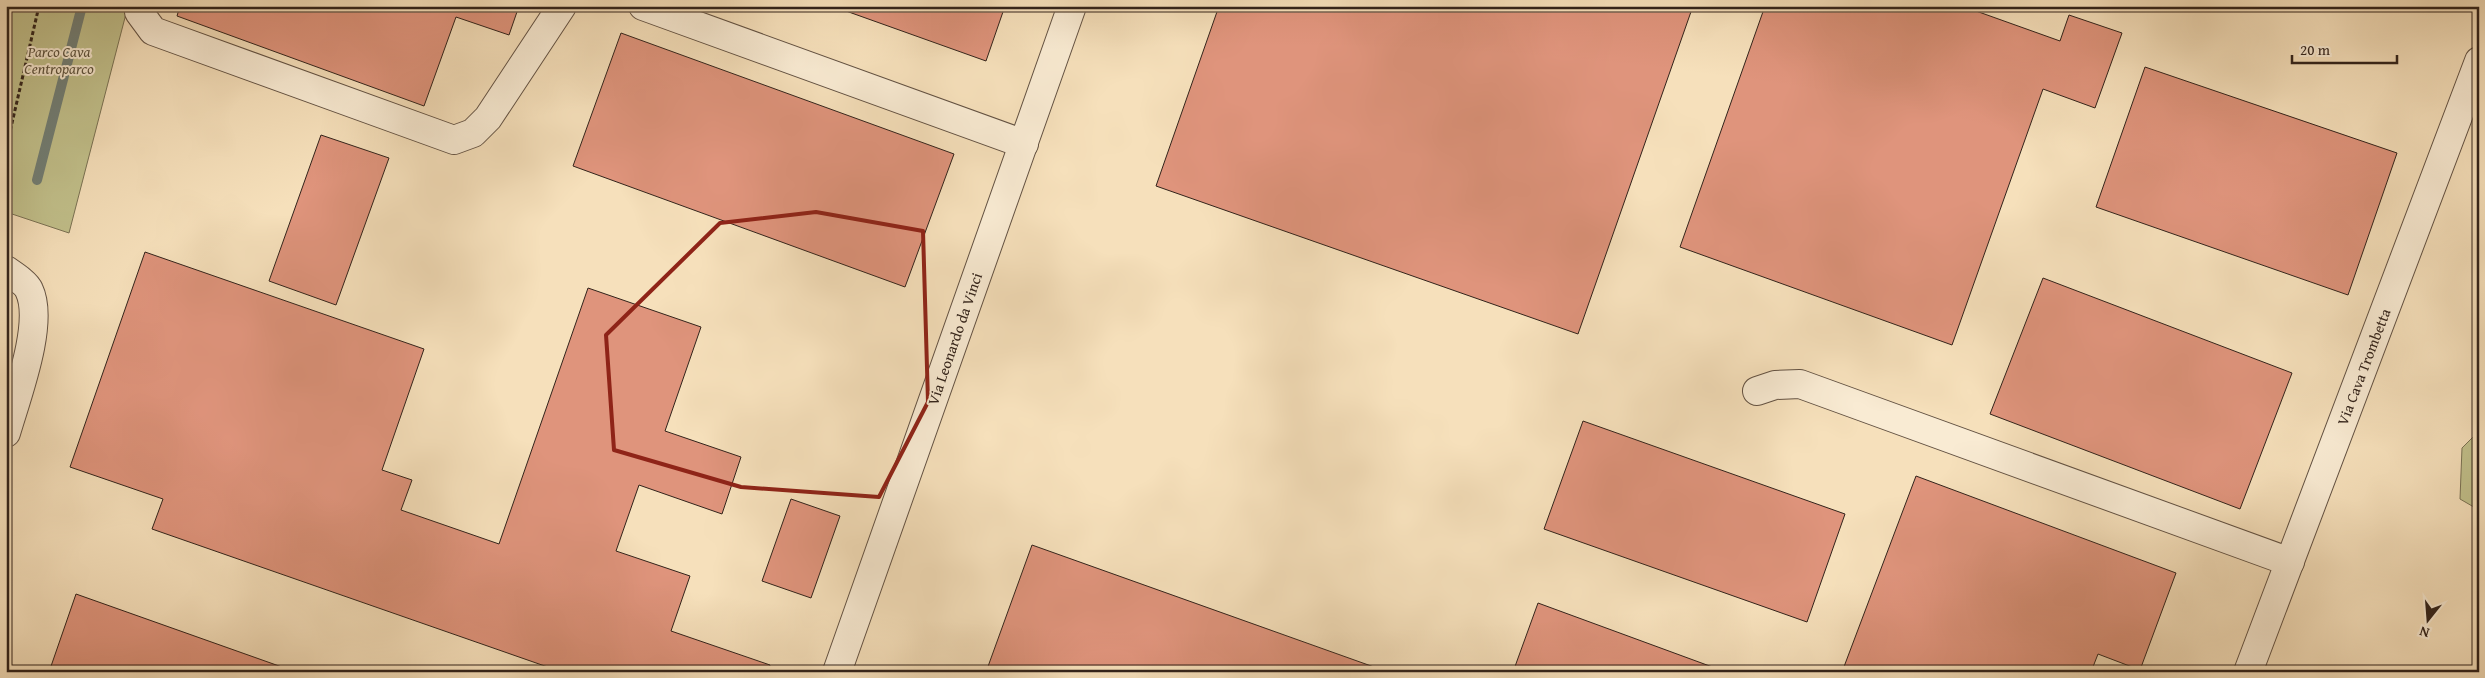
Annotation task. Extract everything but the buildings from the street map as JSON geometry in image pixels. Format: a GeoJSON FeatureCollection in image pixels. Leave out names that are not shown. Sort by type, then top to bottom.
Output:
{"type":"FeatureCollection","features":[{"type":"Feature","properties":{"kind":"street"},"geometry":{"type":"LineString","coordinates":[[141,6],[140,12],[153,31],[454,140],[473,133],[488,118],[562,6]]}},
{"type":"Feature","properties":{"kind":"street"},"geometry":{"type":"LineString","coordinates":[[643,6],[1024,144]]}},
{"type":"Feature","properties":{"kind":"street","name":"Via Leonardo da Vinci"},"geometry":{"type":"LineString","coordinates":[[837,672],[1072,6]]}},
{"type":"Feature","properties":{"kind":"street","name":"Via Cava Trombetta"},"geometry":{"type":"LineString","coordinates":[[2248,672],[2479,61]]}},
{"type":"Feature","properties":{"kind":"street"},"geometry":{"type":"LineString","coordinates":[[6,270],[29,289],[35,313],[32,338],[6,433]]}},
{"type":"Feature","properties":{"kind":"street"},"geometry":{"type":"LineString","coordinates":[[1757,391],[1774,385],[1800,384],[2290,562]]}},
{"type":"Feature","properties":{"kind":"path"},"geometry":{"type":"LineString","coordinates":[[6,149],[39,6]]}},
{"type":"Feature","properties":{"kind":"highlighted area"},"geometry":{"type":"Polygon","coordinates":[[[816,212],[923,231],[928,402],[879,497],[741,487],[614,450],[606,335],[720,223],[816,212]]]}},
{"type":"Feature","properties":{"kind":"green space","name":"Parco Cava Centroparco"},"geometry":{"type":"Polygon","coordinates":[[[6,6],[128,6],[69,233],[6,212],[6,6]]]}},
{"type":"Feature","properties":{"kind":"green space"},"geometry":{"type":"Polygon","coordinates":[[[2479,431],[2479,510],[2460,499],[2462,448],[2479,431]]]}},
{"type":"Feature","properties":{"kind":"waterway"},"geometry":{"type":"LineString","coordinates":[[37,180],[82,6]]}}]}
